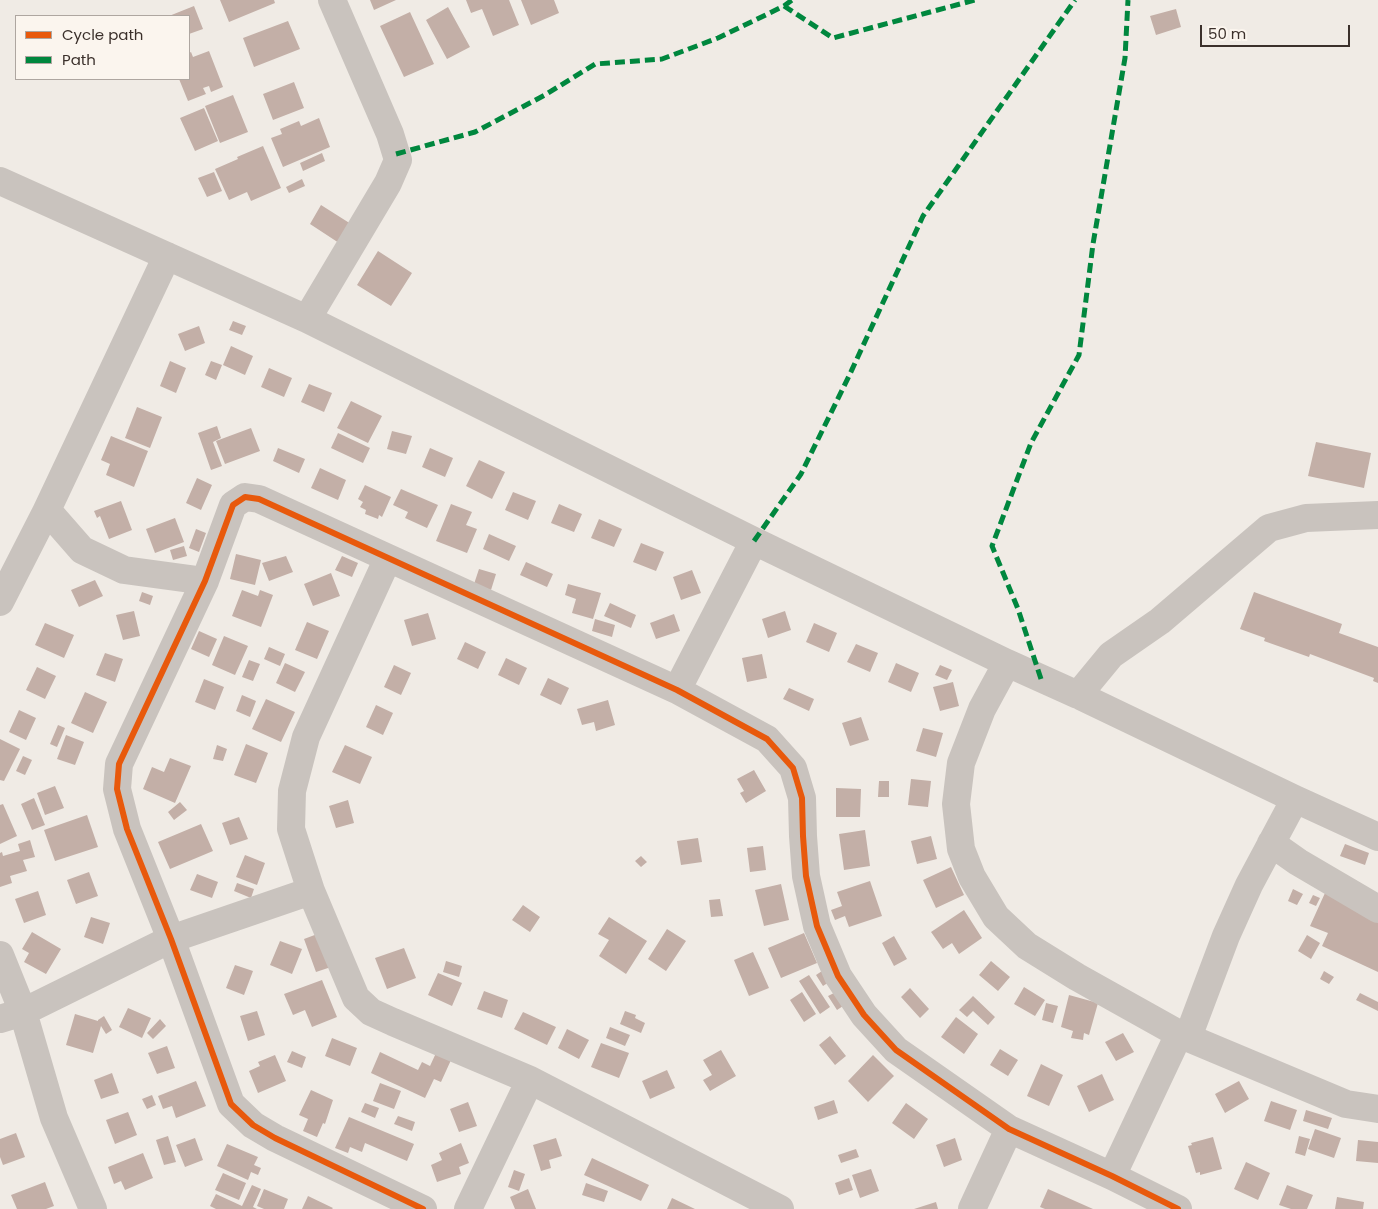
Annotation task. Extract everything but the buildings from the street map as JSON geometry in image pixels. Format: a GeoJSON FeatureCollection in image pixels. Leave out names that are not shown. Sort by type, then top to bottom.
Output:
{"type":"FeatureCollection","features":[{"type":"Feature","properties":{"kind":"street"},"geometry":{"type":"LineString","coordinates":[[308,319],[388,183],[398,160],[390,134],[332,0]]}},
{"type":"Feature","properties":{"kind":"street"},"geometry":{"type":"LineString","coordinates":[[0,181],[308,319],[1006,664],[1078,694],[1378,837]]}},
{"type":"Feature","properties":{"kind":"street"},"geometry":{"type":"LineString","coordinates":[[0,602],[48,510],[167,256]]}},
{"type":"Feature","properties":{"kind":"street"},"geometry":{"type":"LineString","coordinates":[[423,1209],[276,1138],[253,1125],[231,1104],[171,939],[127,828],[117,789],[120,764],[204,581],[233,504],[245,497],[259,499],[677,690],[767,739],[793,768],[802,798],[806,876],[817,926],[838,976],[864,1015],[896,1050],[1009,1129],[1112,1176],[1178,1209]]}},
{"type":"Feature","properties":{"kind":"street"},"geometry":{"type":"LineString","coordinates":[[48,510],[82,550],[124,570],[204,581]]}},
{"type":"Feature","properties":{"kind":"street"},"geometry":{"type":"LineString","coordinates":[[1078,694],[1111,655],[1160,621],[1269,528],[1306,518],[1378,515]]}},
{"type":"Feature","properties":{"kind":"street"},"geometry":{"type":"LineString","coordinates":[[677,690],[754,541]]}},
{"type":"Feature","properties":{"kind":"street"},"geometry":{"type":"LineString","coordinates":[[388,558],[306,737],[292,792],[291,829],[311,891],[356,998],[370,1012],[530,1080],[780,1209]]}},
{"type":"Feature","properties":{"kind":"street"},"geometry":{"type":"LineString","coordinates":[[1006,664],[982,709],[961,763],[956,804],[961,849],[972,877],[996,918],[1027,946],[1077,978],[1183,1036],[1346,1104],[1378,1109]]}},
{"type":"Feature","properties":{"kind":"street"},"geometry":{"type":"LineString","coordinates":[[1112,1176],[1183,1036],[1249,886],[1295,799]]}},
{"type":"Feature","properties":{"kind":"street"},"geometry":{"type":"LineString","coordinates":[[1271,843],[1298,862],[1378,908]]}},
{"type":"Feature","properties":{"kind":"street"},"geometry":{"type":"LineString","coordinates":[[11,1016],[171,939],[311,891]]}},
{"type":"Feature","properties":{"kind":"street"},"geometry":{"type":"LineString","coordinates":[[0,955],[11,1016],[93,1209]]}},
{"type":"Feature","properties":{"kind":"street"},"geometry":{"type":"LineString","coordinates":[[468,1209],[530,1080]]}},
{"type":"Feature","properties":{"kind":"street"},"geometry":{"type":"LineString","coordinates":[[972,1209],[1009,1129]]}},
{"type":"Feature","properties":{"kind":"marked path"},"geometry":{"type":"LineString","coordinates":[[396,154],[475,132],[545,95],[595,64],[662,59],[718,38],[784,6],[792,0]]}},
{"type":"Feature","properties":{"kind":"marked path"},"geometry":{"type":"LineString","coordinates":[[784,6],[833,38],[975,0]]}},
{"type":"Feature","properties":{"kind":"marked path"},"geometry":{"type":"LineString","coordinates":[[754,541],[801,474],[923,216],[1075,0]]}},
{"type":"Feature","properties":{"kind":"marked path"},"geometry":{"type":"LineString","coordinates":[[1041,679],[1018,609],[992,546],[1031,443],[1079,355],[1093,244],[1125,58],[1128,0]]}},
{"type":"Feature","properties":{"kind":"cycle path"},"geometry":{"type":"LineString","coordinates":[[423,1209],[275,1138],[253,1125],[231,1104],[171,939],[127,829],[117,789],[119,764],[205,581],[233,505],[245,497],[259,499],[677,690],[767,739],[793,768],[802,798],[806,876],[817,926],[838,976],[864,1015],[896,1050],[1009,1129],[1112,1176],[1178,1209]]}}]}
